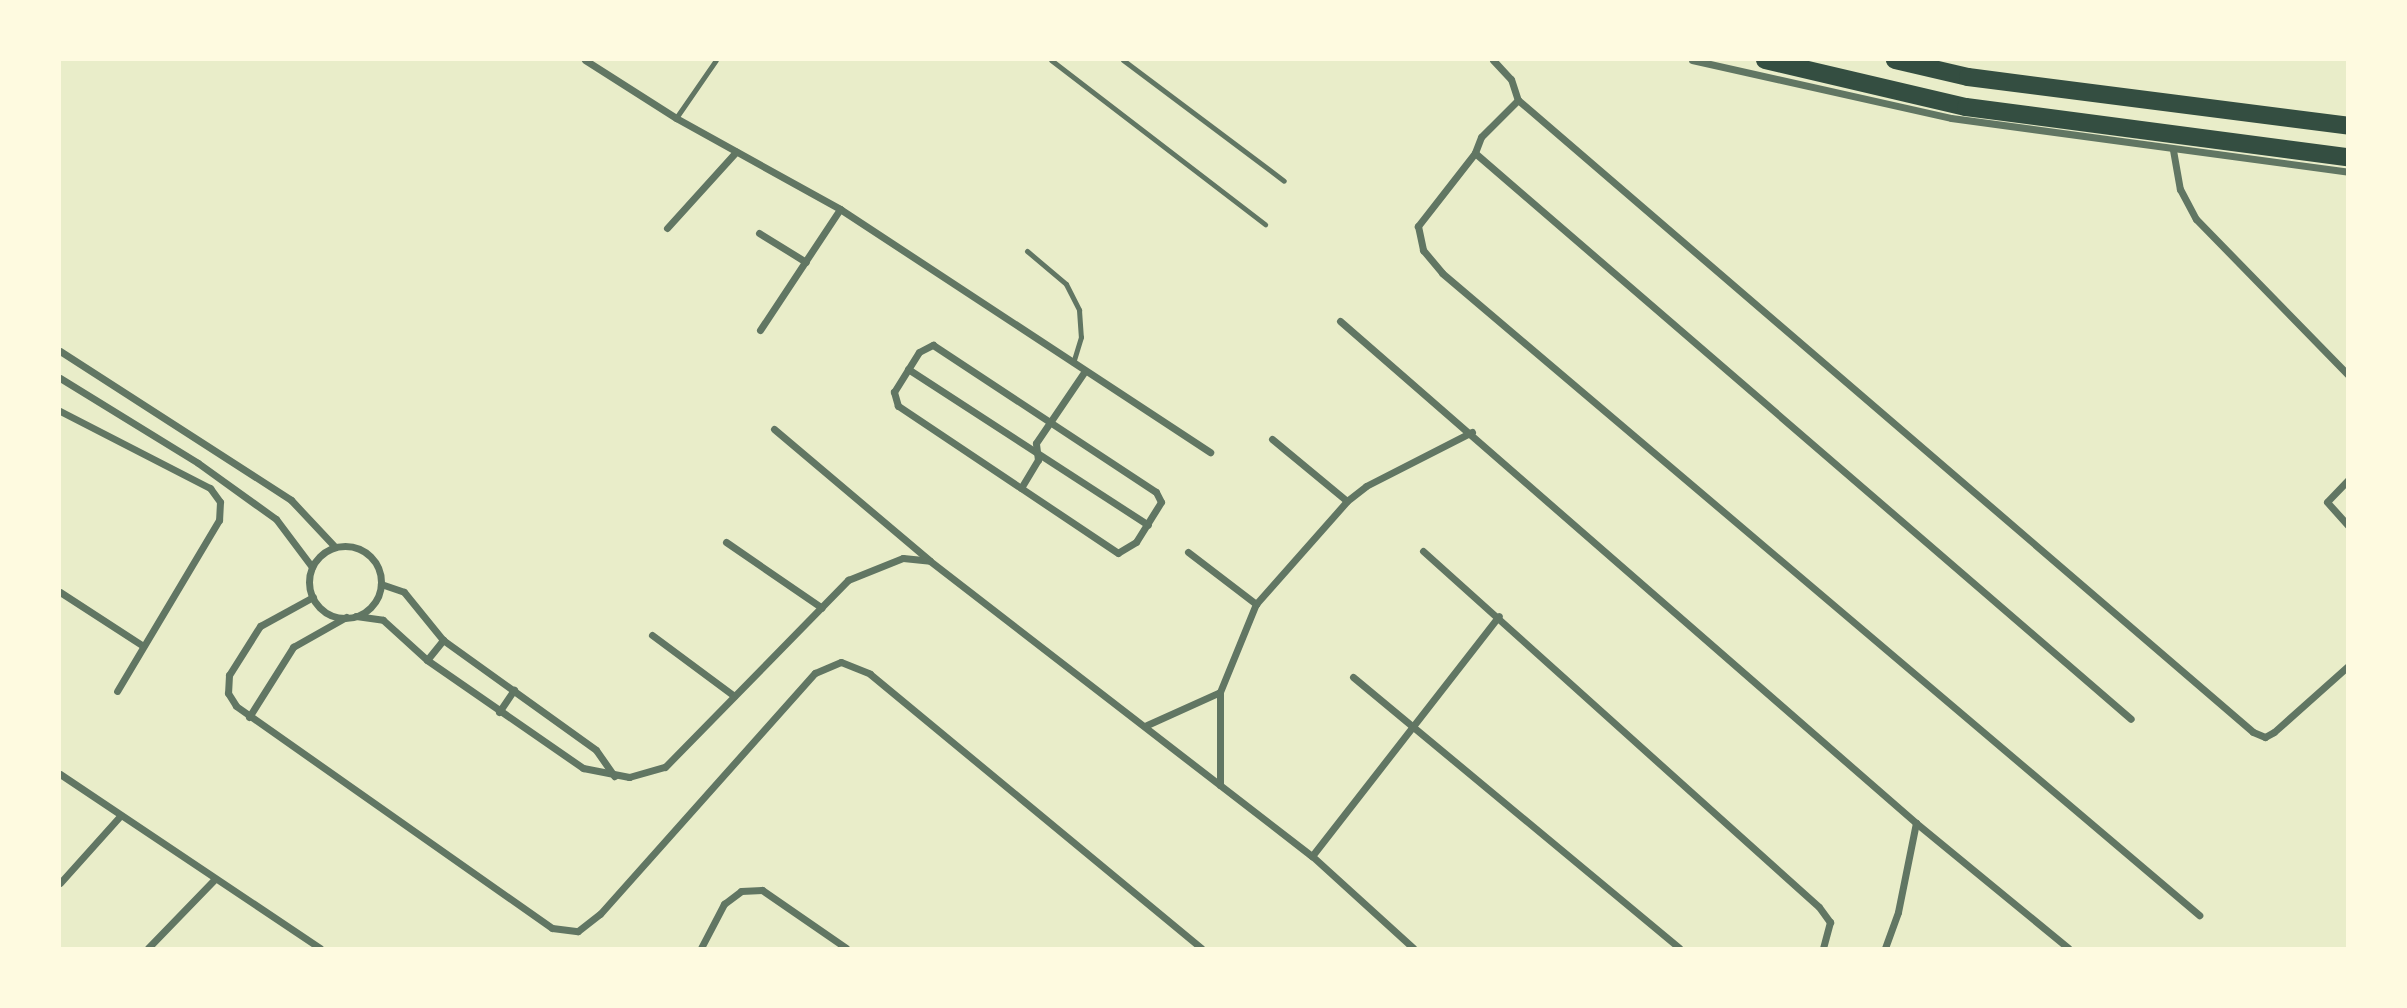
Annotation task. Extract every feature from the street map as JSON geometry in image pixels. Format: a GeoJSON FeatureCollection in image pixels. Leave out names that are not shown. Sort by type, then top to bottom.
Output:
{"type":"FeatureCollection","features":[{"type":"Feature","properties":{"kind":"highway"},"geometry":{"type":"LineString","coordinates":[[1765,60],[1966,107],[2347,158]]}},
{"type":"Feature","properties":{"kind":"highway"},"geometry":{"type":"LineString","coordinates":[[1895,60],[1968,77],[2347,126]]}},
{"type":"Feature","properties":{"kind":"street"},"geometry":{"type":"LineString","coordinates":[[585,60],[676,118],[839,209],[1210,452]]}},
{"type":"Feature","properties":{"kind":"street"},"geometry":{"type":"LineString","coordinates":[[1493,60],[1511,79],[1518,100],[2253,732],[2265,737],[2274,732],[2347,666]]}},
{"type":"Feature","properties":{"kind":"street"},"geometry":{"type":"LineString","coordinates":[[1692,60],[1951,118],[2347,172]]}},
{"type":"Feature","properties":{"kind":"street"},"geometry":{"type":"LineString","coordinates":[[1518,100],[1481,137],[1475,153],[1418,226],[1423,250],[1442,273],[2199,915]]}},
{"type":"Feature","properties":{"kind":"street"},"geometry":{"type":"LineString","coordinates":[[2173,150],[2180,189],[2196,219],[2347,375]]}},
{"type":"Feature","properties":{"kind":"street"},"geometry":{"type":"LineString","coordinates":[[667,228],[736,152]]}},
{"type":"Feature","properties":{"kind":"street"},"geometry":{"type":"LineString","coordinates":[[1475,153],[2131,719]]}},
{"type":"Feature","properties":{"kind":"street"},"geometry":{"type":"LineString","coordinates":[[760,330],[839,209]]}},
{"type":"Feature","properties":{"kind":"street"},"geometry":{"type":"LineString","coordinates":[[760,233],[806,262]]}},
{"type":"Feature","properties":{"kind":"street"},"geometry":{"type":"LineString","coordinates":[[1340,321],[1472,432],[1916,822],[2068,948]]}},
{"type":"Feature","properties":{"kind":"street"},"geometry":{"type":"LineString","coordinates":[[933,345],[1156,492],[1161,502],[1136,542],[1118,553],[898,407],[894,392],[908,369],[919,352],[933,345]]}},
{"type":"Feature","properties":{"kind":"street"},"geometry":{"type":"LineString","coordinates":[[60,351],[291,500],[335,547],[365,551],[378,566],[381,584],[373,605],[356,616]]}},
{"type":"Feature","properties":{"kind":"street"},"geometry":{"type":"LineString","coordinates":[[908,369],[1147,525]]}},
{"type":"Feature","properties":{"kind":"street"},"geometry":{"type":"LineString","coordinates":[[1021,488],[1038,454],[1035,443],[1085,371]]}},
{"type":"Feature","properties":{"kind":"street"},"geometry":{"type":"LineString","coordinates":[[60,378],[198,463],[276,519],[312,567],[313,597],[326,612],[346,617],[383,620],[427,660],[499,712],[583,768],[614,776],[629,777],[666,767],[848,580],[903,558],[930,561]]}},
{"type":"Feature","properties":{"kind":"street"},"geometry":{"type":"LineString","coordinates":[[60,411],[210,488],[220,502],[219,520],[117,691]]}},
{"type":"Feature","properties":{"kind":"street"},"geometry":{"type":"LineString","coordinates":[[774,429],[930,561],[1147,725],[1312,856],[1413,948]]}},
{"type":"Feature","properties":{"kind":"street"},"geometry":{"type":"LineString","coordinates":[[1220,785],[1220,692],[1256,604],[1347,501],[1366,486],[1472,432]]}},
{"type":"Feature","properties":{"kind":"street"},"geometry":{"type":"LineString","coordinates":[[1272,439],[1347,501]]}},
{"type":"Feature","properties":{"kind":"street"},"geometry":{"type":"LineString","coordinates":[[2347,480],[2327,502],[2347,524]]}},
{"type":"Feature","properties":{"kind":"street"},"geometry":{"type":"LineString","coordinates":[[726,542],[822,608]]}},
{"type":"Feature","properties":{"kind":"street"},"geometry":{"type":"LineString","coordinates":[[312,567],[335,547]]}},
{"type":"Feature","properties":{"kind":"street"},"geometry":{"type":"LineString","coordinates":[[1423,551],[1499,616],[1819,907],[1830,922],[1824,948]]}},
{"type":"Feature","properties":{"kind":"street"},"geometry":{"type":"LineString","coordinates":[[1188,552],[1256,604]]}},
{"type":"Feature","properties":{"kind":"street"},"geometry":{"type":"LineString","coordinates":[[381,584],[404,592],[443,640],[596,750],[614,776]]}},
{"type":"Feature","properties":{"kind":"street"},"geometry":{"type":"LineString","coordinates":[[60,593],[143,646]]}},
{"type":"Feature","properties":{"kind":"street"},"geometry":{"type":"LineString","coordinates":[[313,597],[260,626],[229,675],[228,693],[249,717],[552,928],[578,931],[600,914],[815,673],[841,662],[870,674],[1201,948]]}},
{"type":"Feature","properties":{"kind":"street"},"geometry":{"type":"LineString","coordinates":[[1312,856],[1416,727],[1499,616]]}},
{"type":"Feature","properties":{"kind":"street"},"geometry":{"type":"LineString","coordinates":[[249,717],[293,647],[346,617]]}},
{"type":"Feature","properties":{"kind":"street"},"geometry":{"type":"LineString","coordinates":[[652,635],[734,696]]}},
{"type":"Feature","properties":{"kind":"street"},"geometry":{"type":"LineString","coordinates":[[427,660],[443,640]]}},
{"type":"Feature","properties":{"kind":"street"},"geometry":{"type":"LineString","coordinates":[[1353,677],[1679,948]]}},
{"type":"Feature","properties":{"kind":"street"},"geometry":{"type":"LineString","coordinates":[[499,712],[514,690]]}},
{"type":"Feature","properties":{"kind":"street"},"geometry":{"type":"LineString","coordinates":[[1147,725],[1220,692]]}},
{"type":"Feature","properties":{"kind":"street"},"geometry":{"type":"LineString","coordinates":[[60,774],[214,880],[320,948]]}},
{"type":"Feature","properties":{"kind":"street"},"geometry":{"type":"LineString","coordinates":[[60,883],[121,815]]}},
{"type":"Feature","properties":{"kind":"street"},"geometry":{"type":"LineString","coordinates":[[1895,948],[1886,946],[1916,822]]}},
{"type":"Feature","properties":{"kind":"street"},"geometry":{"type":"LineString","coordinates":[[148,948],[214,880]]}},
{"type":"Feature","properties":{"kind":"street"},"geometry":{"type":"LineString","coordinates":[[701,948],[724,904],[741,891],[762,890],[846,948]]}},
{"type":"Feature","properties":{"kind":"lane"},"geometry":{"type":"LineString","coordinates":[[676,118],[716,60]]}},
{"type":"Feature","properties":{"kind":"lane"},"geometry":{"type":"LineString","coordinates":[[1051,60],[1265,225]]}},
{"type":"Feature","properties":{"kind":"lane"},"geometry":{"type":"LineString","coordinates":[[1123,60],[1284,181]]}},
{"type":"Feature","properties":{"kind":"lane"},"geometry":{"type":"LineString","coordinates":[[1027,251],[1066,284],[1079,310],[1081,337],[1073,363]]}}]}
